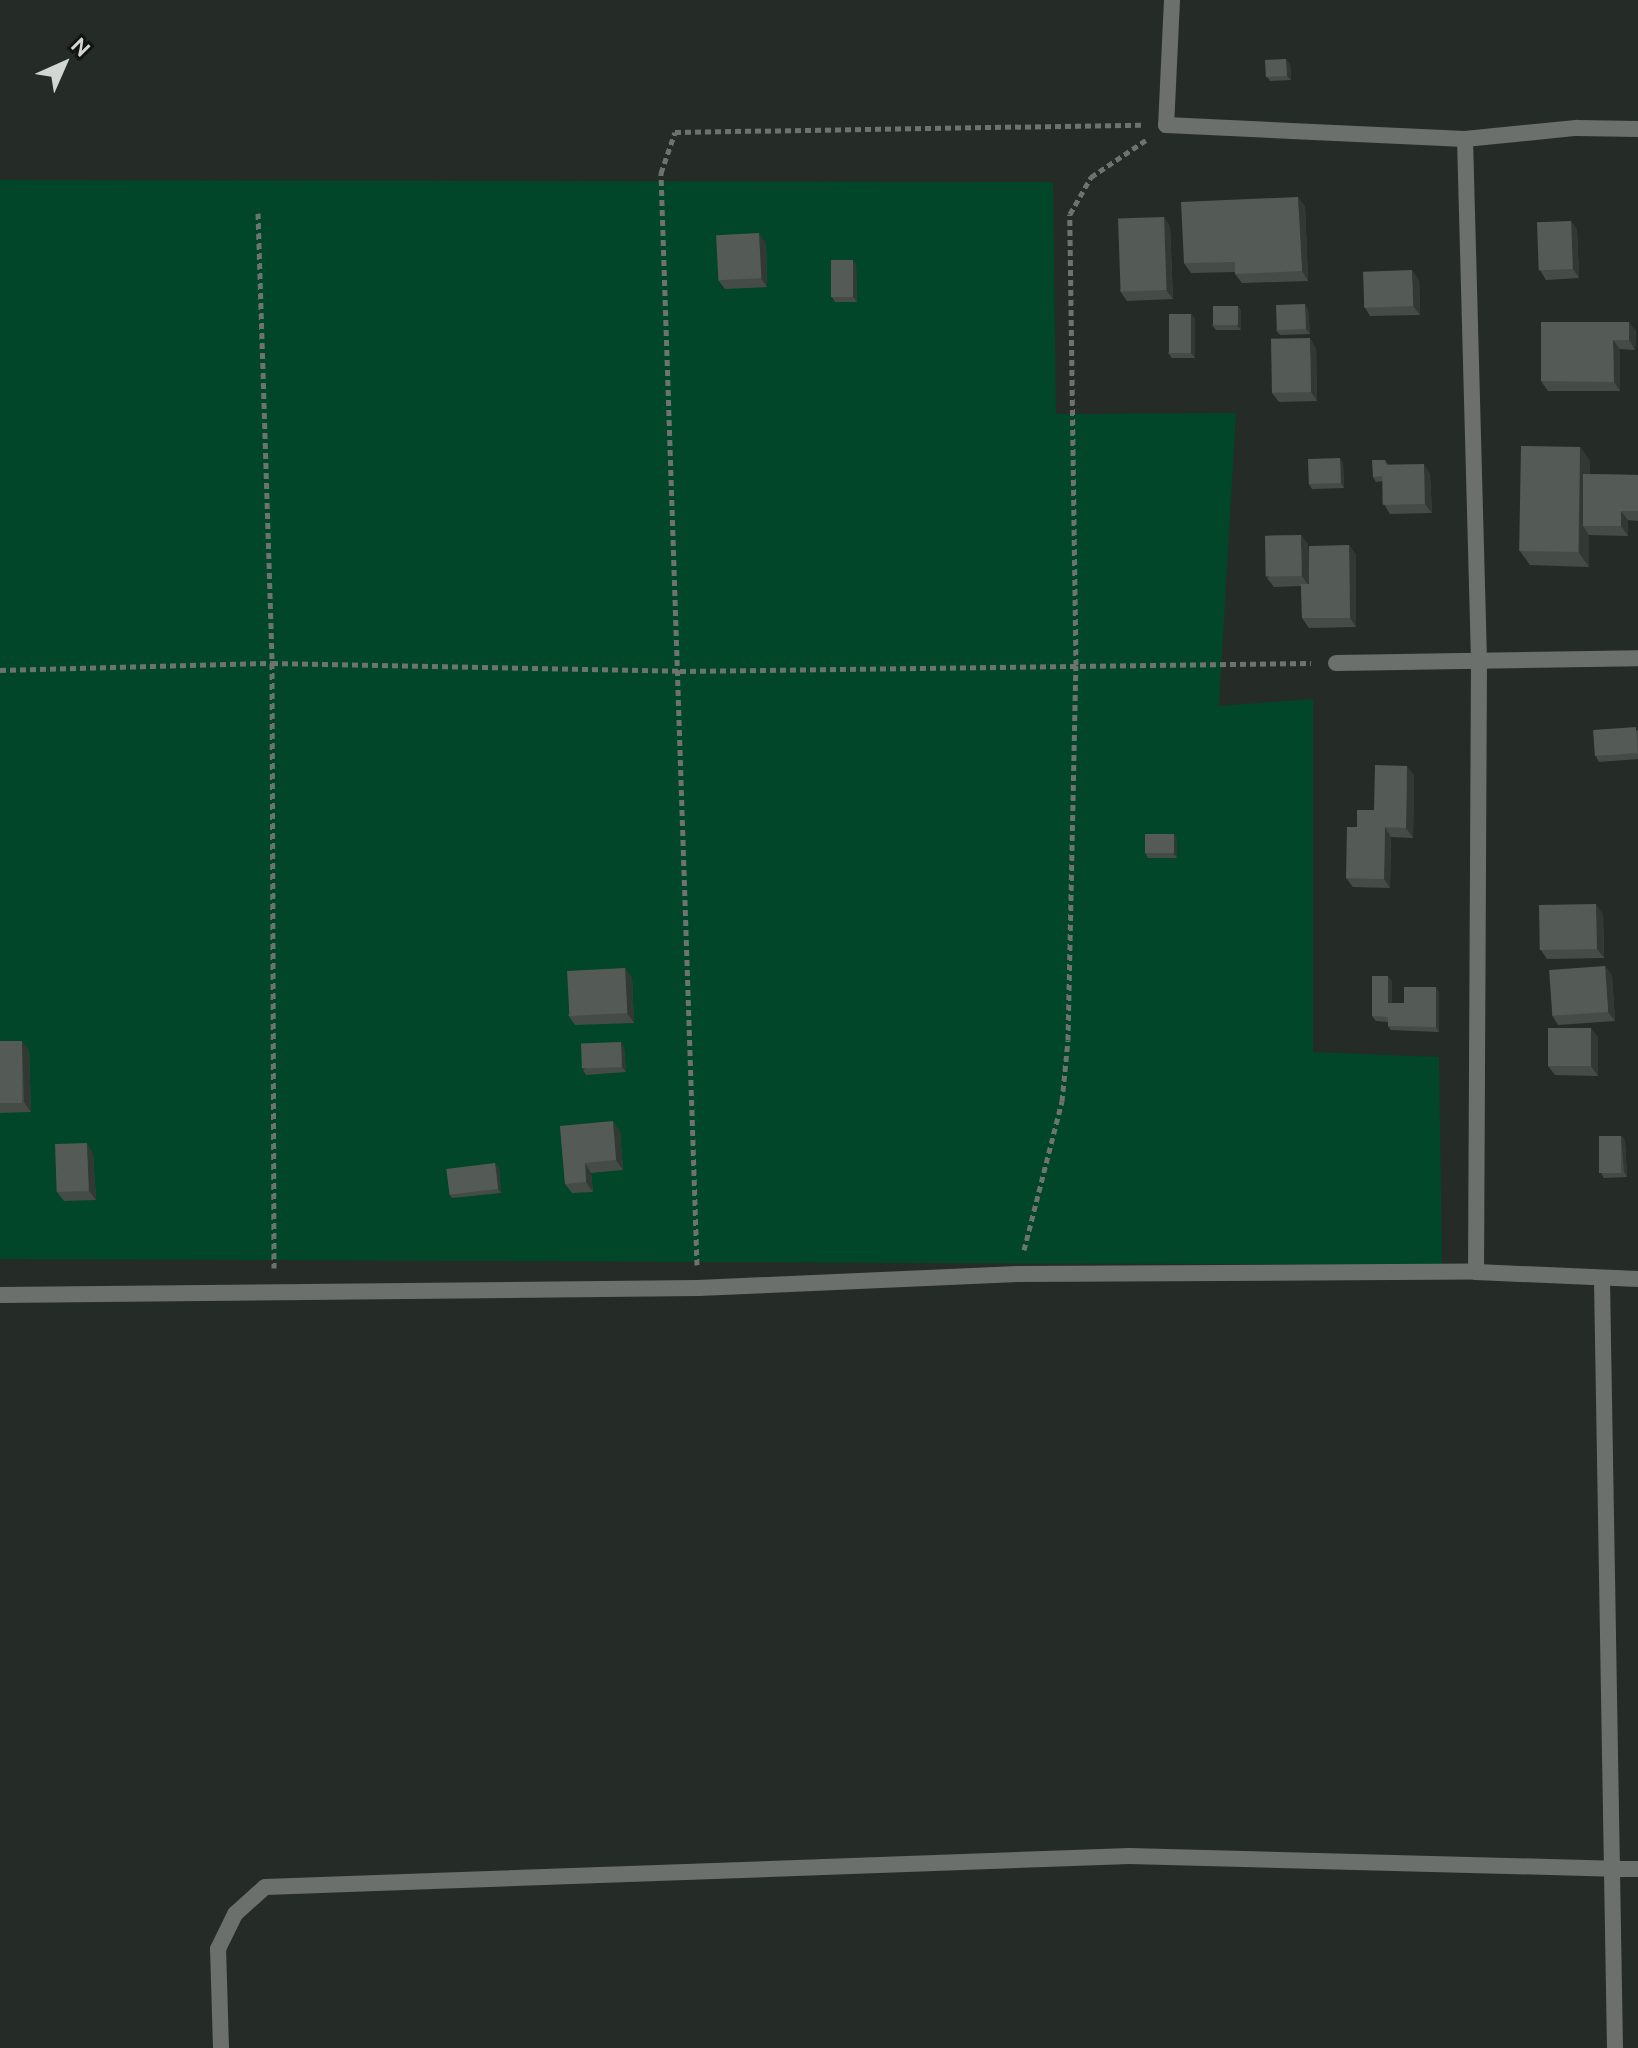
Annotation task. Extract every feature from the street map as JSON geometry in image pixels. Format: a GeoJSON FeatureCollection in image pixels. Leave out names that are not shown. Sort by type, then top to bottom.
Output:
{"type":"FeatureCollection","features":[{"type":"Feature","properties":{"kind":"street"},"geometry":{"type":"LineString","coordinates":[[1172,0],[1166,125],[1465,139],[1576,128],[1638,129]]}},
{"type":"Feature","properties":{"kind":"street"},"geometry":{"type":"LineString","coordinates":[[1465,139],[1479,660],[1476,1272]]}},
{"type":"Feature","properties":{"kind":"street"},"geometry":{"type":"LineString","coordinates":[[1336,663],[1638,658]]}},
{"type":"Feature","properties":{"kind":"street"},"geometry":{"type":"LineString","coordinates":[[0,1295],[698,1288],[1018,1274],[1476,1272],[1602,1281],[1638,1279]]}},
{"type":"Feature","properties":{"kind":"street"},"geometry":{"type":"LineString","coordinates":[[1602,1281],[1615,2048]]}},
{"type":"Feature","properties":{"kind":"street"},"geometry":{"type":"LineString","coordinates":[[221,2048],[218,1949],[235,1914],[265,1887],[1129,1856],[1638,1869]]}},
{"type":"Feature","properties":{"kind":"path"},"geometry":{"type":"LineString","coordinates":[[1018,1274],[1062,1101],[1067,1055],[1076,665],[1070,214],[1091,177],[1166,125]]}},
{"type":"Feature","properties":{"kind":"path"},"geometry":{"type":"LineString","coordinates":[[698,1288],[680,671],[661,173],[675,132],[1166,125]]}},
{"type":"Feature","properties":{"kind":"path"},"geometry":{"type":"LineString","coordinates":[[258,213],[272,663],[274,1293]]}},
{"type":"Feature","properties":{"kind":"path"},"geometry":{"type":"LineString","coordinates":[[0,670],[272,663],[680,671],[1336,663]]}},
{"type":"Feature","properties":{"kind":"green space"},"geometry":{"type":"Polygon","coordinates":[[[0,180],[1053,182],[1056,414],[1236,413],[1219,706],[1313,699],[1313,1052],[1439,1057],[1442,1265],[0,1259],[0,180]]]}},
{"type":"Feature","properties":{"kind":"building"},"geometry":{"type":"Polygon","coordinates":[[[1286,59],[1287,76],[1266,77],[1265,60],[1286,59]]]}},
{"type":"Feature","properties":{"kind":"building"},"geometry":{"type":"Polygon","coordinates":[[[1298,197],[1302,271],[1235,274],[1235,262],[1184,263],[1181,202],[1298,197]]]}},
{"type":"Feature","properties":{"kind":"building"},"geometry":{"type":"Polygon","coordinates":[[[1164,217],[1167,290],[1121,292],[1118,219],[1164,217]]]}},
{"type":"Feature","properties":{"kind":"building"},"geometry":{"type":"Polygon","coordinates":[[[1571,221],[1573,269],[1539,270],[1537,222],[1571,221]]]}},
{"type":"Feature","properties":{"kind":"building"},"geometry":{"type":"Polygon","coordinates":[[[759,233],[761,278],[718,280],[716,235],[759,233]]]}},
{"type":"Feature","properties":{"kind":"building"},"geometry":{"type":"Polygon","coordinates":[[[831,260],[853,260],[853,297],[831,297],[831,260]]]}},
{"type":"Feature","properties":{"kind":"building"},"geometry":{"type":"Polygon","coordinates":[[[1412,270],[1413,306],[1364,308],[1363,272],[1412,270]]]}},
{"type":"Feature","properties":{"kind":"building"},"geometry":{"type":"Polygon","coordinates":[[[1305,304],[1306,329],[1277,330],[1276,305],[1305,304]]]}},
{"type":"Feature","properties":{"kind":"building"},"geometry":{"type":"Polygon","coordinates":[[[1213,306],[1238,306],[1238,325],[1213,325],[1213,306]]]}},
{"type":"Feature","properties":{"kind":"building"},"geometry":{"type":"Polygon","coordinates":[[[1169,314],[1191,314],[1191,353],[1169,353],[1169,314]]]}},
{"type":"Feature","properties":{"kind":"building"},"geometry":{"type":"Polygon","coordinates":[[[1541,322],[1629,322],[1629,340],[1613,340],[1614,382],[1541,381],[1541,322]]]}},
{"type":"Feature","properties":{"kind":"building"},"geometry":{"type":"Polygon","coordinates":[[[1310,338],[1311,392],[1272,393],[1271,339],[1310,338]]]}},
{"type":"Feature","properties":{"kind":"building"},"geometry":{"type":"Polygon","coordinates":[[[1521,446],[1580,447],[1578,552],[1519,551],[1521,446]]]}},
{"type":"Feature","properties":{"kind":"building"},"geometry":{"type":"Polygon","coordinates":[[[1340,458],[1341,483],[1309,484],[1308,459],[1340,458]]]}},
{"type":"Feature","properties":{"kind":"building"},"geometry":{"type":"Polygon","coordinates":[[[1372,460],[1385,460],[1383,476],[1373,477],[1372,460]]]}},
{"type":"Feature","properties":{"kind":"building"},"geometry":{"type":"Polygon","coordinates":[[[1424,464],[1425,504],[1383,505],[1382,465],[1424,464]]]}},
{"type":"Feature","properties":{"kind":"building"},"geometry":{"type":"Polygon","coordinates":[[[1583,474],[1638,475],[1638,511],[1621,511],[1621,526],[1583,526],[1583,474]]]}},
{"type":"Feature","properties":{"kind":"building"},"geometry":{"type":"Polygon","coordinates":[[[1301,535],[1302,576],[1266,577],[1265,536],[1301,535]]]}},
{"type":"Feature","properties":{"kind":"building"},"geometry":{"type":"Polygon","coordinates":[[[1349,545],[1350,618],[1302,618],[1301,584],[1309,584],[1309,546],[1349,545]]]}},
{"type":"Feature","properties":{"kind":"building"},"geometry":{"type":"Polygon","coordinates":[[[1636,727],[1638,753],[1595,756],[1593,730],[1636,727]]]}},
{"type":"Feature","properties":{"kind":"building"},"geometry":{"type":"Polygon","coordinates":[[[1375,765],[1407,766],[1406,828],[1385,827],[1384,879],[1346,878],[1347,827],[1357,827],[1357,810],[1374,810],[1375,765]]]}},
{"type":"Feature","properties":{"kind":"building"},"geometry":{"type":"Polygon","coordinates":[[[1145,834],[1174,834],[1174,853],[1145,853],[1145,834]]]}},
{"type":"Feature","properties":{"kind":"building"},"geometry":{"type":"Polygon","coordinates":[[[1596,904],[1597,949],[1540,950],[1539,905],[1596,904]]]}},
{"type":"Feature","properties":{"kind":"building"},"geometry":{"type":"Polygon","coordinates":[[[1605,966],[1608,1012],[1552,1016],[1549,970],[1605,966]]]}},
{"type":"Feature","properties":{"kind":"building"},"geometry":{"type":"Polygon","coordinates":[[[625,968],[627,1013],[569,1016],[567,971],[625,968]]]}},
{"type":"Feature","properties":{"kind":"building"},"geometry":{"type":"Polygon","coordinates":[[[1372,976],[1388,976],[1388,1003],[1404,1003],[1404,987],[1436,987],[1436,1027],[1388,1026],[1388,1017],[1372,1016],[1372,976]]]}},
{"type":"Feature","properties":{"kind":"building"},"geometry":{"type":"Polygon","coordinates":[[[1548,1028],[1591,1028],[1591,1066],[1548,1066],[1548,1028]]]}},
{"type":"Feature","properties":{"kind":"building"},"geometry":{"type":"Polygon","coordinates":[[[0,1041],[22,1041],[22,1103],[0,1103],[0,1041]]]}},
{"type":"Feature","properties":{"kind":"building"},"geometry":{"type":"Polygon","coordinates":[[[621,1042],[622,1067],[582,1068],[581,1043],[621,1042]]]}},
{"type":"Feature","properties":{"kind":"building"},"geometry":{"type":"Polygon","coordinates":[[[613,1121],[616,1160],[585,1163],[586,1182],[565,1184],[560,1126],[613,1121]]]}},
{"type":"Feature","properties":{"kind":"building"},"geometry":{"type":"Polygon","coordinates":[[[1599,1136],[1621,1136],[1621,1173],[1599,1173],[1599,1136]]]}},
{"type":"Feature","properties":{"kind":"building"},"geometry":{"type":"Polygon","coordinates":[[[87,1143],[89,1191],[57,1192],[55,1144],[87,1143]]]}},
{"type":"Feature","properties":{"kind":"building"},"geometry":{"type":"Polygon","coordinates":[[[495,1163],[498,1189],[450,1195],[446,1169],[495,1163]]]}}]}
